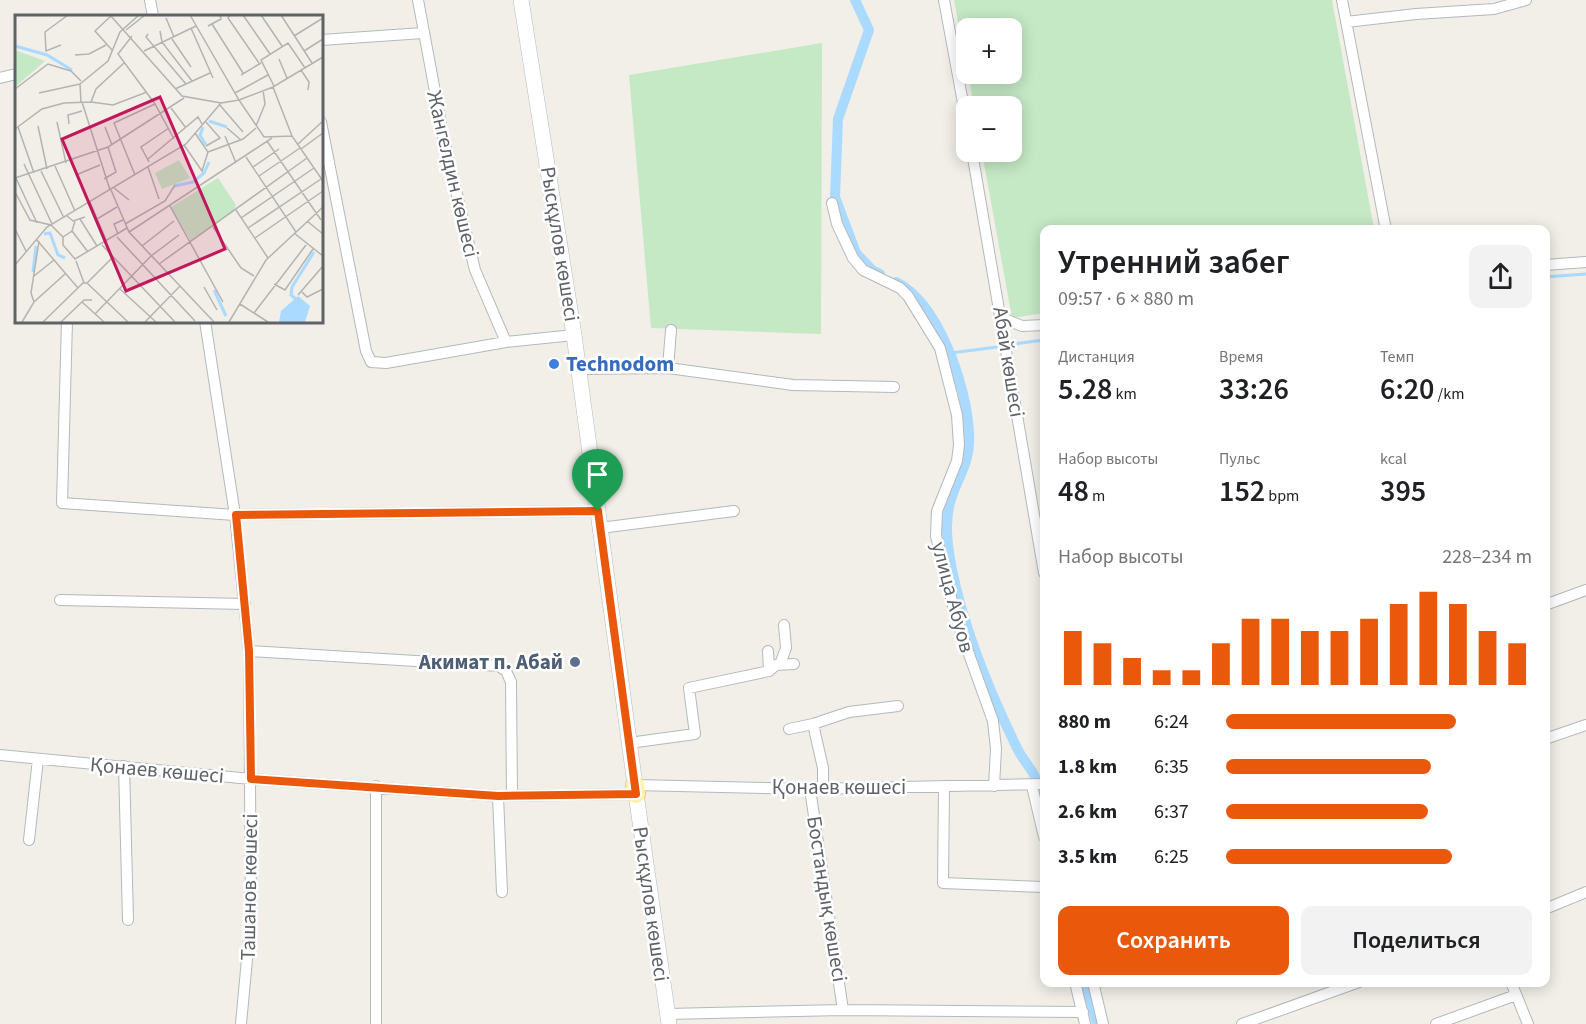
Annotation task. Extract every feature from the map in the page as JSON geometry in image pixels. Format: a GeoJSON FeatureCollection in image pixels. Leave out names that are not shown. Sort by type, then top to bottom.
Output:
{"type":"FeatureCollection","features":[{"type":"Feature","properties":{"kind":"main road","name":"Рысқұлов көшесі"},"geometry":{"type":"LineString","coordinates":[[521,0],[574,334],[668,1019]]}},
{"type":"Feature","properties":{"kind":"street"},"geometry":{"type":"LineString","coordinates":[[150,0],[153,15]]}},
{"type":"Feature","properties":{"kind":"street","name":"Жангелдин көшесі"},"geometry":{"type":"LineString","coordinates":[[418,0],[423,33],[475,270],[506,342]]}},
{"type":"Feature","properties":{"kind":"street"},"geometry":{"type":"LineString","coordinates":[[944,0],[962,96]]}},
{"type":"Feature","properties":{"kind":"street"},"geometry":{"type":"LineString","coordinates":[[1342,0],[1385,225]]}},
{"type":"Feature","properties":{"kind":"street"},"geometry":{"type":"LineString","coordinates":[[1346,22],[1416,14],[1494,9],[1526,0]]}},
{"type":"Feature","properties":{"kind":"street"},"geometry":{"type":"LineString","coordinates":[[322,40],[423,33]]}},
{"type":"Feature","properties":{"kind":"street"},"geometry":{"type":"LineString","coordinates":[[0,78],[15,74]]}},
{"type":"Feature","properties":{"kind":"street"},"geometry":{"type":"LineString","coordinates":[[322,127],[368,358],[377,363],[386,363],[506,342],[574,334]]}},
{"type":"Feature","properties":{"kind":"street","name":"Абай көшесі"},"geometry":{"type":"LineString","coordinates":[[974,162],[1040,549]]}},
{"type":"Feature","properties":{"kind":"street","name":"улица Абуов"},"geometry":{"type":"LineString","coordinates":[[832,202],[837,224],[853,258],[863,270],[900,288],[908,296],[940,348],[957,415],[959,445],[957,461],[937,511],[936,536],[956,618],[993,721],[996,749],[994,786]]}},
{"type":"Feature","properties":{"kind":"street"},"geometry":{"type":"LineString","coordinates":[[1550,265],[1586,262]]}},
{"type":"Feature","properties":{"kind":"street"},"geometry":{"type":"LineString","coordinates":[[1002,318],[1022,326],[1040,325]]}},
{"type":"Feature","properties":{"kind":"street"},"geometry":{"type":"LineString","coordinates":[[67,322],[62,503],[236,515],[598,511]]}},
{"type":"Feature","properties":{"kind":"street","name":"Ташанов көшесі"},"geometry":{"type":"LineString","coordinates":[[205,322],[236,515],[249,651],[251,916],[241,1024]]}},
{"type":"Feature","properties":{"kind":"street"},"geometry":{"type":"LineString","coordinates":[[668,368],[671,330]]}},
{"type":"Feature","properties":{"kind":"street"},"geometry":{"type":"LineString","coordinates":[[579,369],[668,368],[793,385],[894,387]]}},
{"type":"Feature","properties":{"kind":"street"},"geometry":{"type":"LineString","coordinates":[[600,528],[734,511]]}},
{"type":"Feature","properties":{"kind":"street"},"geometry":{"type":"LineString","coordinates":[[1550,603],[1586,590]]}},
{"type":"Feature","properties":{"kind":"street"},"geometry":{"type":"LineString","coordinates":[[60,600],[245,604]]}},
{"type":"Feature","properties":{"kind":"street"},"geometry":{"type":"LineString","coordinates":[[629,743],[695,734],[689,688],[770,671],[780,664],[786,648],[784,625]]}},
{"type":"Feature","properties":{"kind":"street"},"geometry":{"type":"LineString","coordinates":[[249,651],[499,666],[506,671],[511,682],[512,796]]}},
{"type":"Feature","properties":{"kind":"street"},"geometry":{"type":"LineString","coordinates":[[768,651],[770,671]]}},
{"type":"Feature","properties":{"kind":"street"},"geometry":{"type":"LineString","coordinates":[[780,664],[794,664]]}},
{"type":"Feature","properties":{"kind":"street"},"geometry":{"type":"LineString","coordinates":[[789,729],[849,712],[898,706]]}},
{"type":"Feature","properties":{"kind":"street"},"geometry":{"type":"LineString","coordinates":[[813,724],[823,768],[823,789]]}},
{"type":"Feature","properties":{"kind":"street"},"geometry":{"type":"LineString","coordinates":[[1550,737],[1586,726]]}},
{"type":"Feature","properties":{"kind":"street","name":"Қонаев көшесі"},"geometry":{"type":"LineString","coordinates":[[0,755],[251,779],[498,796],[635,789],[823,789],[1040,785]]}},
{"type":"Feature","properties":{"kind":"street"},"geometry":{"type":"LineString","coordinates":[[29,840],[38,759]]}},
{"type":"Feature","properties":{"kind":"street"},"geometry":{"type":"LineString","coordinates":[[124,766],[128,920]]}},
{"type":"Feature","properties":{"kind":"street"},"geometry":{"type":"LineString","coordinates":[[376,786],[376,1024]]}},
{"type":"Feature","properties":{"kind":"street"},"geometry":{"type":"LineString","coordinates":[[1032,786],[1040,820]]}},
{"type":"Feature","properties":{"kind":"street"},"geometry":{"type":"LineString","coordinates":[[944,787],[943,883],[1040,887]]}},
{"type":"Feature","properties":{"kind":"street","name":"Бостандық көшесі"},"geometry":{"type":"LineString","coordinates":[[810,789],[843,1010]]}},
{"type":"Feature","properties":{"kind":"street"},"geometry":{"type":"LineString","coordinates":[[498,796],[502,892]]}},
{"type":"Feature","properties":{"kind":"street"},"geometry":{"type":"LineString","coordinates":[[1550,907],[1586,892]]}},
{"type":"Feature","properties":{"kind":"street"},"geometry":{"type":"LineString","coordinates":[[1076,987],[1084,1024]]}},
{"type":"Feature","properties":{"kind":"street"},"geometry":{"type":"LineString","coordinates":[[1094,987],[1103,1024]]}},
{"type":"Feature","properties":{"kind":"street"},"geometry":{"type":"LineString","coordinates":[[1242,1024],[1345,987]]}},
{"type":"Feature","properties":{"kind":"street"},"geometry":{"type":"LineString","coordinates":[[1513,987],[1528,1024]]}},
{"type":"Feature","properties":{"kind":"street"},"geometry":{"type":"LineString","coordinates":[[1436,1024],[1516,995]]}},
{"type":"Feature","properties":{"kind":"street"},"geometry":{"type":"LineString","coordinates":[[668,1019],[843,1010],[1083,1012]]}},
{"type":"Feature","properties":{"kind":"green space"},"geometry":{"type":"Polygon","coordinates":[[[954,0],[1332,0],[1373,225],[1040,225],[1040,314],[1012,318],[984,162],[1022,162],[1022,96],[972,96],[970,84],[1022,84],[1022,18],[957,18],[954,0]]]}},
{"type":"Feature","properties":{"kind":"green space"},"geometry":{"type":"Polygon","coordinates":[[[822,43],[821,334],[651,328],[629,75],[822,43]]]}},
{"type":"Feature","properties":{"kind":"waterway"},"geometry":{"type":"LineString","coordinates":[[855,0],[869,30],[838,119],[835,197],[856,253],[872,270],[880,274]]}},
{"type":"Feature","properties":{"kind":"waterway"},"geometry":{"type":"LineString","coordinates":[[1550,277],[1586,274]]}},
{"type":"Feature","properties":{"kind":"waterway"},"geometry":{"type":"LineString","coordinates":[[896,282],[911,293],[925,308],[937,327],[948,348],[963,393],[969,444],[966,462],[948,511],[947,536],[952,570],[971,640],[988,685],[1018,750],[1035,777]]}},
{"type":"Feature","properties":{"kind":"waterway"},"geometry":{"type":"LineString","coordinates":[[1013,344],[1040,341]]}},
{"type":"Feature","properties":{"kind":"waterway"},"geometry":{"type":"LineString","coordinates":[[951,353],[997,347]]}},
{"type":"Feature","properties":{"kind":"waterway"},"geometry":{"type":"LineString","coordinates":[[1086,987],[1097,1024]]}},
{"type":"Feature","properties":{"kind":"place","name":"Technodom"},"geometry":{"type":"Point","coordinates":[554,364]}},
{"type":"Feature","properties":{"kind":"place","name":"Акимат п. Абай"},"geometry":{"type":"Point","coordinates":[575,662]}},
{"type":"Feature","properties":{"kind":"route"},"geometry":{"type":"LineString","coordinates":[[598,511],[636,794],[498,796],[251,779],[249,651],[236,515],[598,511]]}}]}
